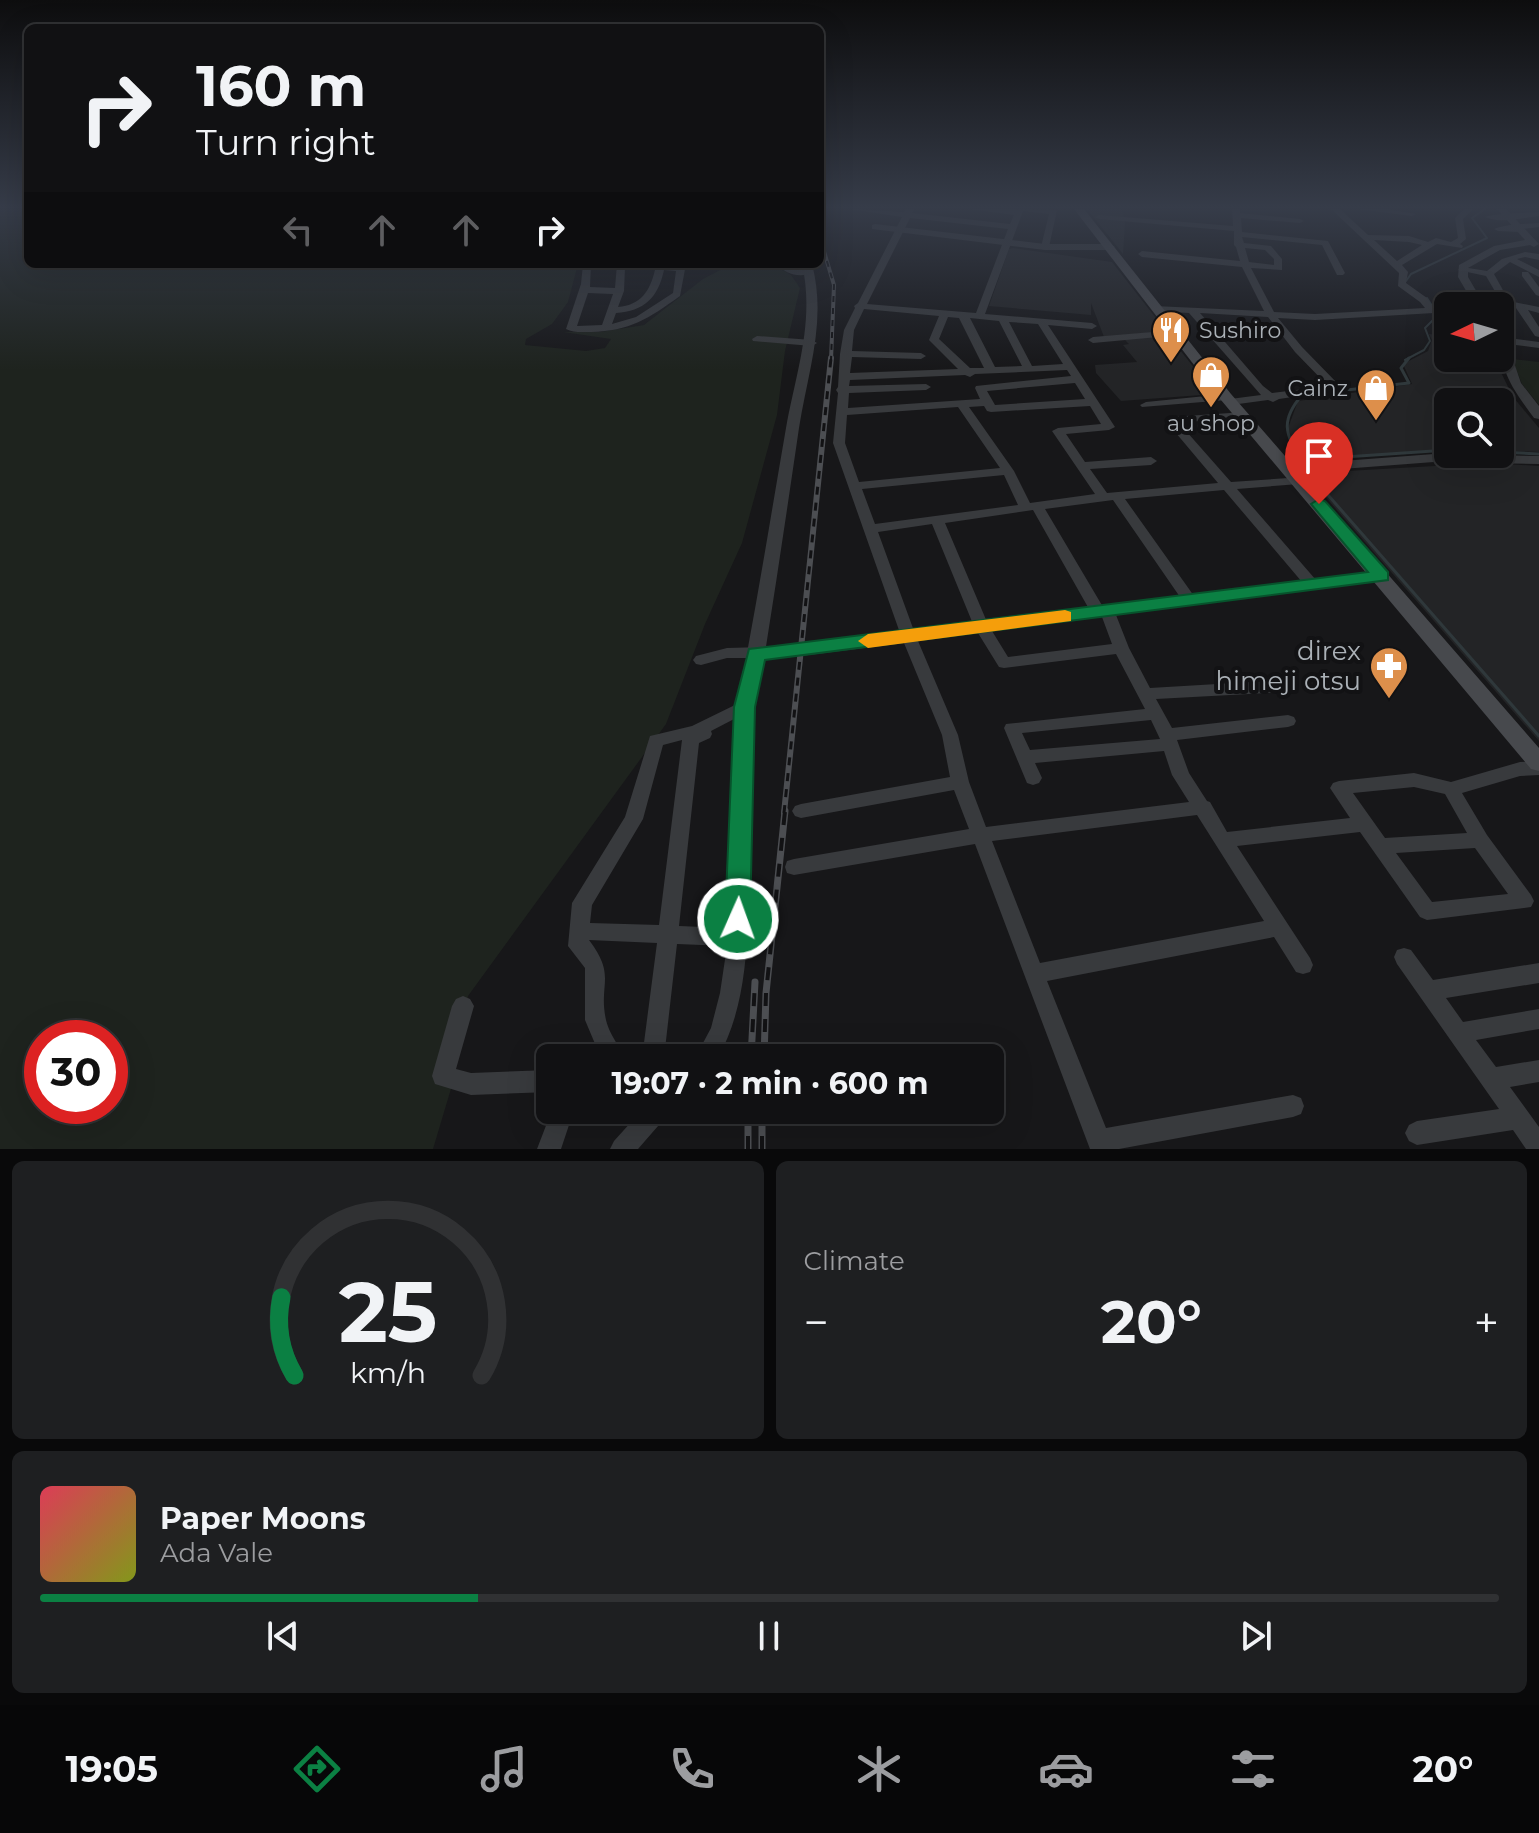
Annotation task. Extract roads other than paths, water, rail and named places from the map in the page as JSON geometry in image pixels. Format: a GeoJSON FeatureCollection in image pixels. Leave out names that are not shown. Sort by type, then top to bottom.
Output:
{"type":"FeatureCollection","features":[{"type":"Feature","properties":{"kind":"main road"},"geometry":{"type":"LineString","coordinates":[[1122,263],[1229,400],[1382,576],[1539,766]]}},
{"type":"Feature","properties":{"kind":"street"},"geometry":{"type":"LineString","coordinates":[[882,263],[859,306],[845,354],[839,443],[908,635],[950,735],[960,782],[1100,1145],[1293,1106]]}},
{"type":"Feature","properties":{"kind":"street"},"geometry":{"type":"LineString","coordinates":[[979,318],[1001,263]]}},
{"type":"Feature","properties":{"kind":"street"},"geometry":{"type":"LineString","coordinates":[[1225,263],[1279,268],[1278,263]]}},
{"type":"Feature","properties":{"kind":"street"},"geometry":{"type":"LineString","coordinates":[[1335,263],[1340,273]]}},
{"type":"Feature","properties":{"kind":"street"},"geometry":{"type":"LineString","coordinates":[[1462,270],[1469,263]]}},
{"type":"Feature","properties":{"kind":"street"},"geometry":{"type":"LineString","coordinates":[[1462,270],[1489,274],[1505,263]]}},
{"type":"Feature","properties":{"kind":"street"},"geometry":{"type":"LineString","coordinates":[[1517,263],[1539,274]]}},
{"type":"Feature","properties":{"kind":"street"},"geometry":{"type":"LineString","coordinates":[[1157,308],[1351,316],[1431,311],[1424,300],[1401,284],[1404,272],[1397,264]]}},
{"type":"Feature","properties":{"kind":"street"},"geometry":{"type":"LineString","coordinates":[[1146,405],[1273,399],[1336,388],[1286,340],[1244,265]]}},
{"type":"Feature","properties":{"kind":"street"},"geometry":{"type":"LineString","coordinates":[[587,268],[584,290],[571,329],[605,330],[637,323],[677,294],[682,268]]}},
{"type":"Feature","properties":{"kind":"street"},"geometry":{"type":"LineString","coordinates":[[605,330],[619,291],[621,268]]}},
{"type":"Feature","properties":{"kind":"street"},"geometry":{"type":"LineString","coordinates":[[614,310],[631,309],[652,295],[660,268]]}},
{"type":"Feature","properties":{"kind":"street"},"geometry":{"type":"LineString","coordinates":[[718,1044],[729,1012],[737,937],[745,707],[794,417],[812,343],[816,311],[808,268],[792,272],[786,268]]}},
{"type":"Feature","properties":{"kind":"street"},"geometry":{"type":"LineString","coordinates":[[1462,270],[1473,292]]}},
{"type":"Feature","properties":{"kind":"street"},"geometry":{"type":"LineString","coordinates":[[1489,274],[1506,303],[1539,310]]}},
{"type":"Feature","properties":{"kind":"street"},"geometry":{"type":"LineString","coordinates":[[1539,274],[1525,274],[1539,293]]}},
{"type":"Feature","properties":{"kind":"street"},"geometry":{"type":"LineString","coordinates":[[584,290],[619,291]]}},
{"type":"Feature","properties":{"kind":"street"},"geometry":{"type":"LineString","coordinates":[[859,306],[1092,326]]}},
{"type":"Feature","properties":{"kind":"street"},"geometry":{"type":"LineString","coordinates":[[1521,308],[1539,334]]}},
{"type":"Feature","properties":{"kind":"street"},"geometry":{"type":"LineString","coordinates":[[1192,310],[1259,388],[1273,399]]}},
{"type":"Feature","properties":{"kind":"street"},"geometry":{"type":"LineString","coordinates":[[944,315],[934,340],[970,374]]}},
{"type":"Feature","properties":{"kind":"street"},"geometry":{"type":"LineString","coordinates":[[964,317],[992,372]]}},
{"type":"Feature","properties":{"kind":"street"},"geometry":{"type":"LineString","coordinates":[[1003,320],[1029,370]]}},
{"type":"Feature","properties":{"kind":"street"},"geometry":{"type":"LineString","coordinates":[[1041,322],[1109,427],[1058,431],[1190,601]]}},
{"type":"Feature","properties":{"kind":"street"},"geometry":{"type":"LineString","coordinates":[[1093,340],[1176,333]]}},
{"type":"Feature","properties":{"kind":"street"},"geometry":{"type":"LineString","coordinates":[[757,339],[812,343]]}},
{"type":"Feature","properties":{"kind":"street"},"geometry":{"type":"LineString","coordinates":[[1514,342],[1539,345]]}},
{"type":"Feature","properties":{"kind":"street"},"geometry":{"type":"LineString","coordinates":[[845,354],[925,359],[911,348]]}},
{"type":"Feature","properties":{"kind":"street"},"geometry":{"type":"LineString","coordinates":[[842,384],[1070,367]]}},
{"type":"Feature","properties":{"kind":"street"},"geometry":{"type":"LineString","coordinates":[[1511,372],[1515,383],[1537,410]]}},
{"type":"Feature","properties":{"kind":"street"},"geometry":{"type":"LineString","coordinates":[[1078,379],[980,388],[991,409],[1093,402]]}},
{"type":"Feature","properties":{"kind":"street"},"geometry":{"type":"LineString","coordinates":[[842,384],[926,387]]}},
{"type":"Feature","properties":{"kind":"street"},"geometry":{"type":"LineString","coordinates":[[840,412],[988,402]]}},
{"type":"Feature","properties":{"kind":"street"},"geometry":{"type":"LineString","coordinates":[[961,404],[1103,612],[1169,739],[1181,775],[1303,965]]}},
{"type":"Feature","properties":{"kind":"street"},"geometry":{"type":"LineString","coordinates":[[1241,414],[1171,420],[1312,585]]}},
{"type":"Feature","properties":{"kind":"street"},"geometry":{"type":"LineString","coordinates":[[869,529],[1110,496],[1226,485],[1434,458],[1539,460]]}},
{"type":"Feature","properties":{"kind":"street"},"geometry":{"type":"LineString","coordinates":[[1084,466],[1151,461]]}},
{"type":"Feature","properties":{"kind":"street"},"geometry":{"type":"LineString","coordinates":[[853,486],[1008,471]]}},
{"type":"Feature","properties":{"kind":"street"},"geometry":{"type":"LineString","coordinates":[[937,520],[982,627],[1004,663],[1121,648]]}},
{"type":"Feature","properties":{"kind":"street"},"geometry":{"type":"LineString","coordinates":[[701,660],[727,653],[801,651],[1382,576]]}},
{"type":"Feature","properties":{"kind":"street"},"geometry":{"type":"LineString","coordinates":[[1146,694],[1285,686]]}},
{"type":"Feature","properties":{"kind":"street"},"geometry":{"type":"LineString","coordinates":[[606,1044],[595,1017],[598,976],[589,953],[578,946],[582,903],[634,819],[656,740],[696,731],[745,707]]}},
{"type":"Feature","properties":{"kind":"street"},"geometry":{"type":"LineString","coordinates":[[1033,778],[1012,728],[1156,714]]}},
{"type":"Feature","properties":{"kind":"street"},"geometry":{"type":"LineString","coordinates":[[655,1044],[691,739],[716,729],[716,719]]}},
{"type":"Feature","properties":{"kind":"street"},"geometry":{"type":"LineString","coordinates":[[1024,757],[1288,721]]}},
{"type":"Feature","properties":{"kind":"street"},"geometry":{"type":"LineString","coordinates":[[1451,789],[1480,840],[1524,901],[1427,911],[1339,788],[1414,780],[1451,789],[1539,766]]}},
{"type":"Feature","properties":{"kind":"street"},"geometry":{"type":"LineString","coordinates":[[801,811],[960,782]]}},
{"type":"Feature","properties":{"kind":"street"},"geometry":{"type":"LineString","coordinates":[[794,867],[981,835],[1204,807]]}},
{"type":"Feature","properties":{"kind":"street"},"geometry":{"type":"LineString","coordinates":[[1223,840],[1362,824]]}},
{"type":"Feature","properties":{"kind":"street"},"geometry":{"type":"LineString","coordinates":[[1380,846],[1480,840]]}},
{"type":"Feature","properties":{"kind":"street"},"geometry":{"type":"LineString","coordinates":[[1034,974],[1279,927]]}},
{"type":"Feature","properties":{"kind":"street"},"geometry":{"type":"LineString","coordinates":[[579,931],[737,937]]}},
{"type":"Feature","properties":{"kind":"street"},"geometry":{"type":"LineString","coordinates":[[1404,957],[1539,1147]]}},
{"type":"Feature","properties":{"kind":"street"},"geometry":{"type":"LineString","coordinates":[[1428,991],[1538,975]]}},
{"type":"Feature","properties":{"kind":"street"},"geometry":{"type":"LineString","coordinates":[[463,1006],[443,1076],[471,1084],[536,1082]]}},
{"type":"Feature","properties":{"kind":"street"},"geometry":{"type":"LineString","coordinates":[[1458,1033],[1539,1019]]}},
{"type":"Feature","properties":{"kind":"street"},"geometry":{"type":"LineString","coordinates":[[1491,1079],[1539,1071]]}},
{"type":"Feature","properties":{"kind":"street"},"geometry":{"type":"LineString","coordinates":[[1417,1133],[1518,1118]]}},
{"type":"Feature","properties":{"kind":"street"},"geometry":{"type":"LineString","coordinates":[[549,1149],[558,1124]]}},
{"type":"Feature","properties":{"kind":"street"},"geometry":{"type":"LineString","coordinates":[[622,1149],[644,1124]]}},
{"type":"Feature","properties":{"kind":"waterway"},"geometry":{"type":"LineString","coordinates":[[1406,281],[1411,274],[1435,263]]}},
{"type":"Feature","properties":{"kind":"waterway"},"geometry":{"type":"LineString","coordinates":[[1405,360],[1424,350],[1430,341],[1425,328],[1438,315],[1427,298]]}},
{"type":"Feature","properties":{"kind":"waterway"},"geometry":{"type":"LineString","coordinates":[[1300,460],[1289,437],[1288,422],[1294,405],[1302,395],[1409,383],[1401,368],[1409,358]]}},
{"type":"Feature","properties":{"kind":"waterway"},"geometry":{"type":"LineString","coordinates":[[1300,460],[1434,451]]}},
{"type":"Feature","properties":{"kind":"waterway"},"geometry":{"type":"LineString","coordinates":[[1514,453],[1539,454]]}},
{"type":"Feature","properties":{"kind":"waterway"},"geometry":{"type":"LineString","coordinates":[[1300,460],[1303,465]]}},
{"type":"Feature","properties":{"kind":"waterway"},"geometry":{"type":"LineString","coordinates":[[1307,471],[1539,736]]}},
{"type":"Feature","properties":{"kind":"railway"},"geometry":{"type":"LineString","coordinates":[[827,263],[834,285],[831,360]]}},
{"type":"Feature","properties":{"kind":"railway"},"geometry":{"type":"LineString","coordinates":[[784,813],[831,358]]}},
{"type":"Feature","properties":{"kind":"railway"},"geometry":{"type":"LineString","coordinates":[[764,1044],[766,993],[785,811]]}},
{"type":"Feature","properties":{"kind":"railway"},"geometry":{"type":"LineString","coordinates":[[752,1044],[755,982]]}},
{"type":"Feature","properties":{"kind":"railway"},"geometry":{"type":"LineString","coordinates":[[748,1124],[748,1149]]}},
{"type":"Feature","properties":{"kind":"railway"},"geometry":{"type":"LineString","coordinates":[[762,1124],[762,1149]]}},
{"type":"Feature","properties":{"kind":"place","name":"Sushiro"},"geometry":{"type":"Point","coordinates":[1171,364]}},
{"type":"Feature","properties":{"kind":"place","name":"au shop"},"geometry":{"type":"Point","coordinates":[1211,409]}},
{"type":"Feature","properties":{"kind":"place","name":"Cainz"},"geometry":{"type":"Point","coordinates":[1376,422]}},
{"type":"Feature","properties":{"kind":"place","name":"direx himeji otsu"},"geometry":{"type":"Point","coordinates":[1389,700]}}]}
